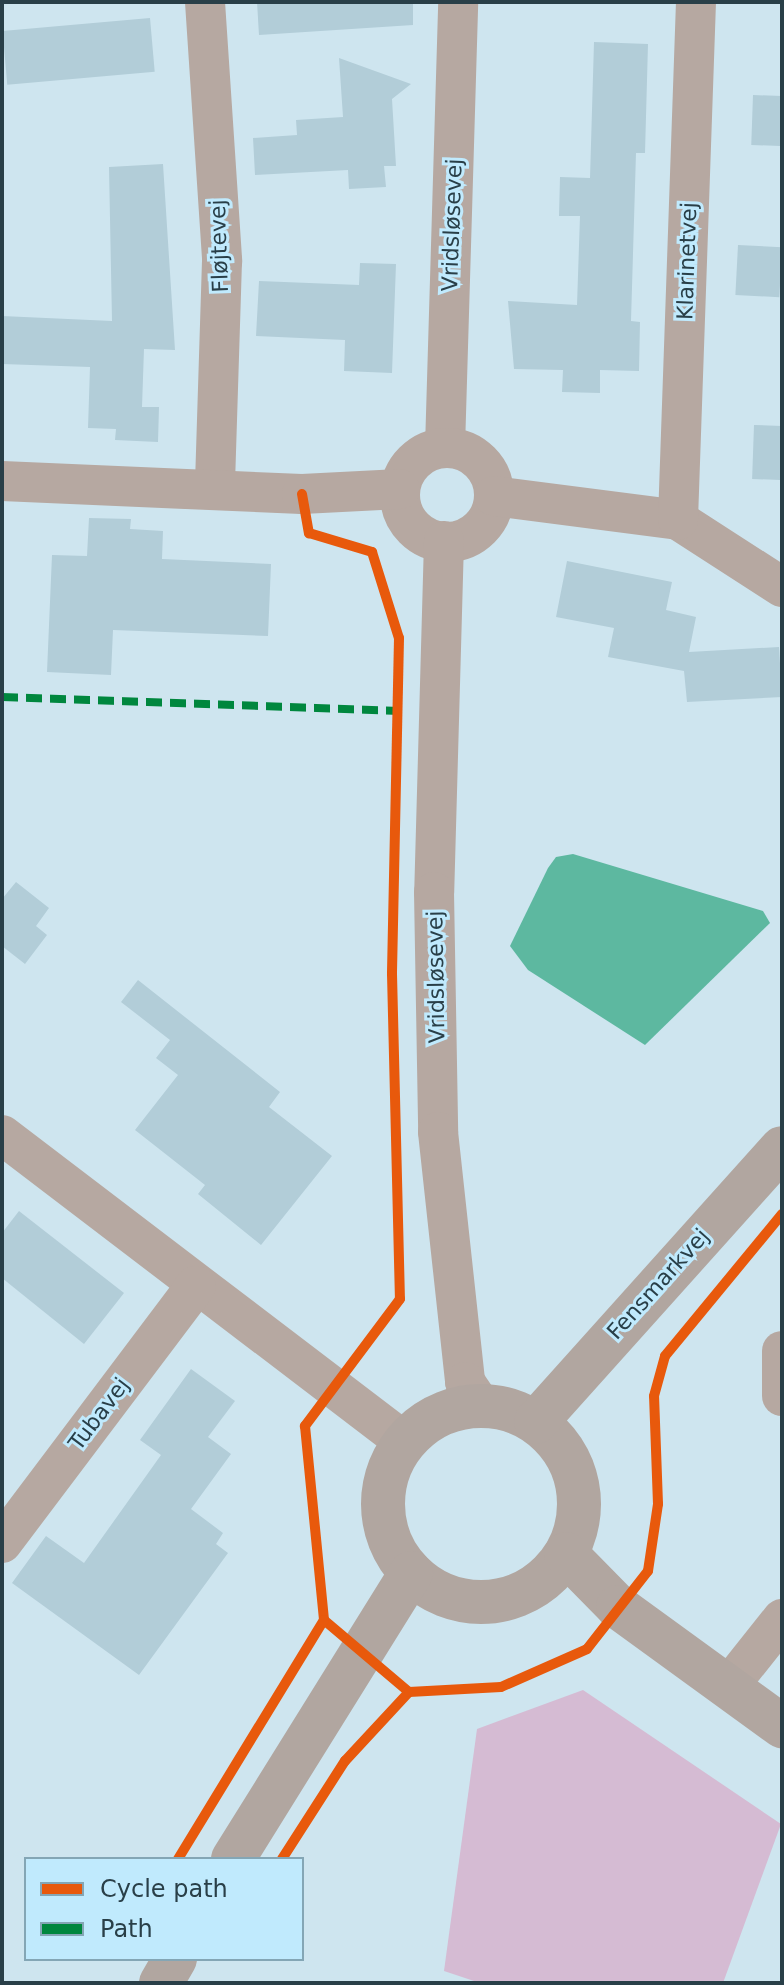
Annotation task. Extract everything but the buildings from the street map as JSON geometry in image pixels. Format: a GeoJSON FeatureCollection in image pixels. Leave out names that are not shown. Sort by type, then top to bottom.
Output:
{"type":"FeatureCollection","features":[{"type":"Feature","properties":{"kind":"street","name":"Fløjtevej"},"geometry":{"type":"LineString","coordinates":[[205,2],[222,261],[215,490]]}},
{"type":"Feature","properties":{"kind":"street","name":"Vridsløsevej"},"geometry":{"type":"LineString","coordinates":[[445,448],[458,2]]}},
{"type":"Feature","properties":{"kind":"street","name":"Klarinetvej"},"geometry":{"type":"LineString","coordinates":[[678,520],[696,2]]}},
{"type":"Feature","properties":{"kind":"street"},"geometry":{"type":"LineString","coordinates":[[445,448],[475,456],[494,496],[484,524],[444,541],[408,522],[400,489],[410,465],[445,448]]}},
{"type":"Feature","properties":{"kind":"street"},"geometry":{"type":"LineString","coordinates":[[2,481],[215,490],[400,489]]}},
{"type":"Feature","properties":{"kind":"street"},"geometry":{"type":"LineString","coordinates":[[494,496],[678,520],[782,587]]}},
{"type":"Feature","properties":{"kind":"street","name":"Vridsløsevej"},"geometry":{"type":"LineString","coordinates":[[444,541],[434,892],[438,1132],[465,1382],[481,1406]]}},
{"type":"Feature","properties":{"kind":"street"},"geometry":{"type":"LineString","coordinates":[[2,1135],[196,1286],[405,1442]]}},
{"type":"Feature","properties":{"kind":"street","name":"Fensmarkvej"},"geometry":{"type":"LineString","coordinates":[[536,1422],[782,1148]]}},
{"type":"Feature","properties":{"kind":"street","name":"Tubavej"},"geometry":{"type":"LineString","coordinates":[[2,1543],[196,1286]]}},
{"type":"Feature","properties":{"kind":"street"},"geometry":{"type":"LineString","coordinates":[[782,1351],[782,1396]]}},
{"type":"Feature","properties":{"kind":"street"},"geometry":{"type":"LineString","coordinates":[[481,1406],[536,1422],[573,1468],[577,1527],[566,1554],[547,1577],[493,1601],[463,1600],[411,1573],[394,1550],[383,1495],[405,1442],[426,1423],[481,1406]]}},
{"type":"Feature","properties":{"kind":"street"},"geometry":{"type":"LineString","coordinates":[[566,1554],[618,1607],[782,1726]]}},
{"type":"Feature","properties":{"kind":"street"},"geometry":{"type":"LineString","coordinates":[[234,1857],[411,1573]]}},
{"type":"Feature","properties":{"kind":"street"},"geometry":{"type":"LineString","coordinates":[[728,1687],[782,1619]]}},
{"type":"Feature","properties":{"kind":"street"},"geometry":{"type":"LineString","coordinates":[[161,1983],[174,1961]]}},
{"type":"Feature","properties":{"kind":"shaded area"},"geometry":{"type":"Polygon","coordinates":[[[573,854],[763,911],[770,923],[645,1045],[528,970],[510,946],[548,868],[556,857],[573,854]]]}},
{"type":"Feature","properties":{"kind":"shaded area"},"geometry":{"type":"Polygon","coordinates":[[[583,1690],[781,1824],[723,1983],[480,1983],[444,1971],[477,1729],[583,1690]]]}},
{"type":"Feature","properties":{"kind":"marked path"},"geometry":{"type":"LineString","coordinates":[[2,697],[400,711]]}},
{"type":"Feature","properties":{"kind":"cycle path"},"geometry":{"type":"LineString","coordinates":[[302,494],[309,533],[372,552],[399,638],[392,974],[400,1299],[305,1426],[324,1620],[409,1692]]}},
{"type":"Feature","properties":{"kind":"cycle path"},"geometry":{"type":"LineString","coordinates":[[283,1857],[345,1761],[409,1692],[501,1687],[587,1649],[648,1571],[658,1504],[654,1396],[665,1356],[782,1214]]}},
{"type":"Feature","properties":{"kind":"cycle path"},"geometry":{"type":"LineString","coordinates":[[179,1857],[324,1620]]}}]}
